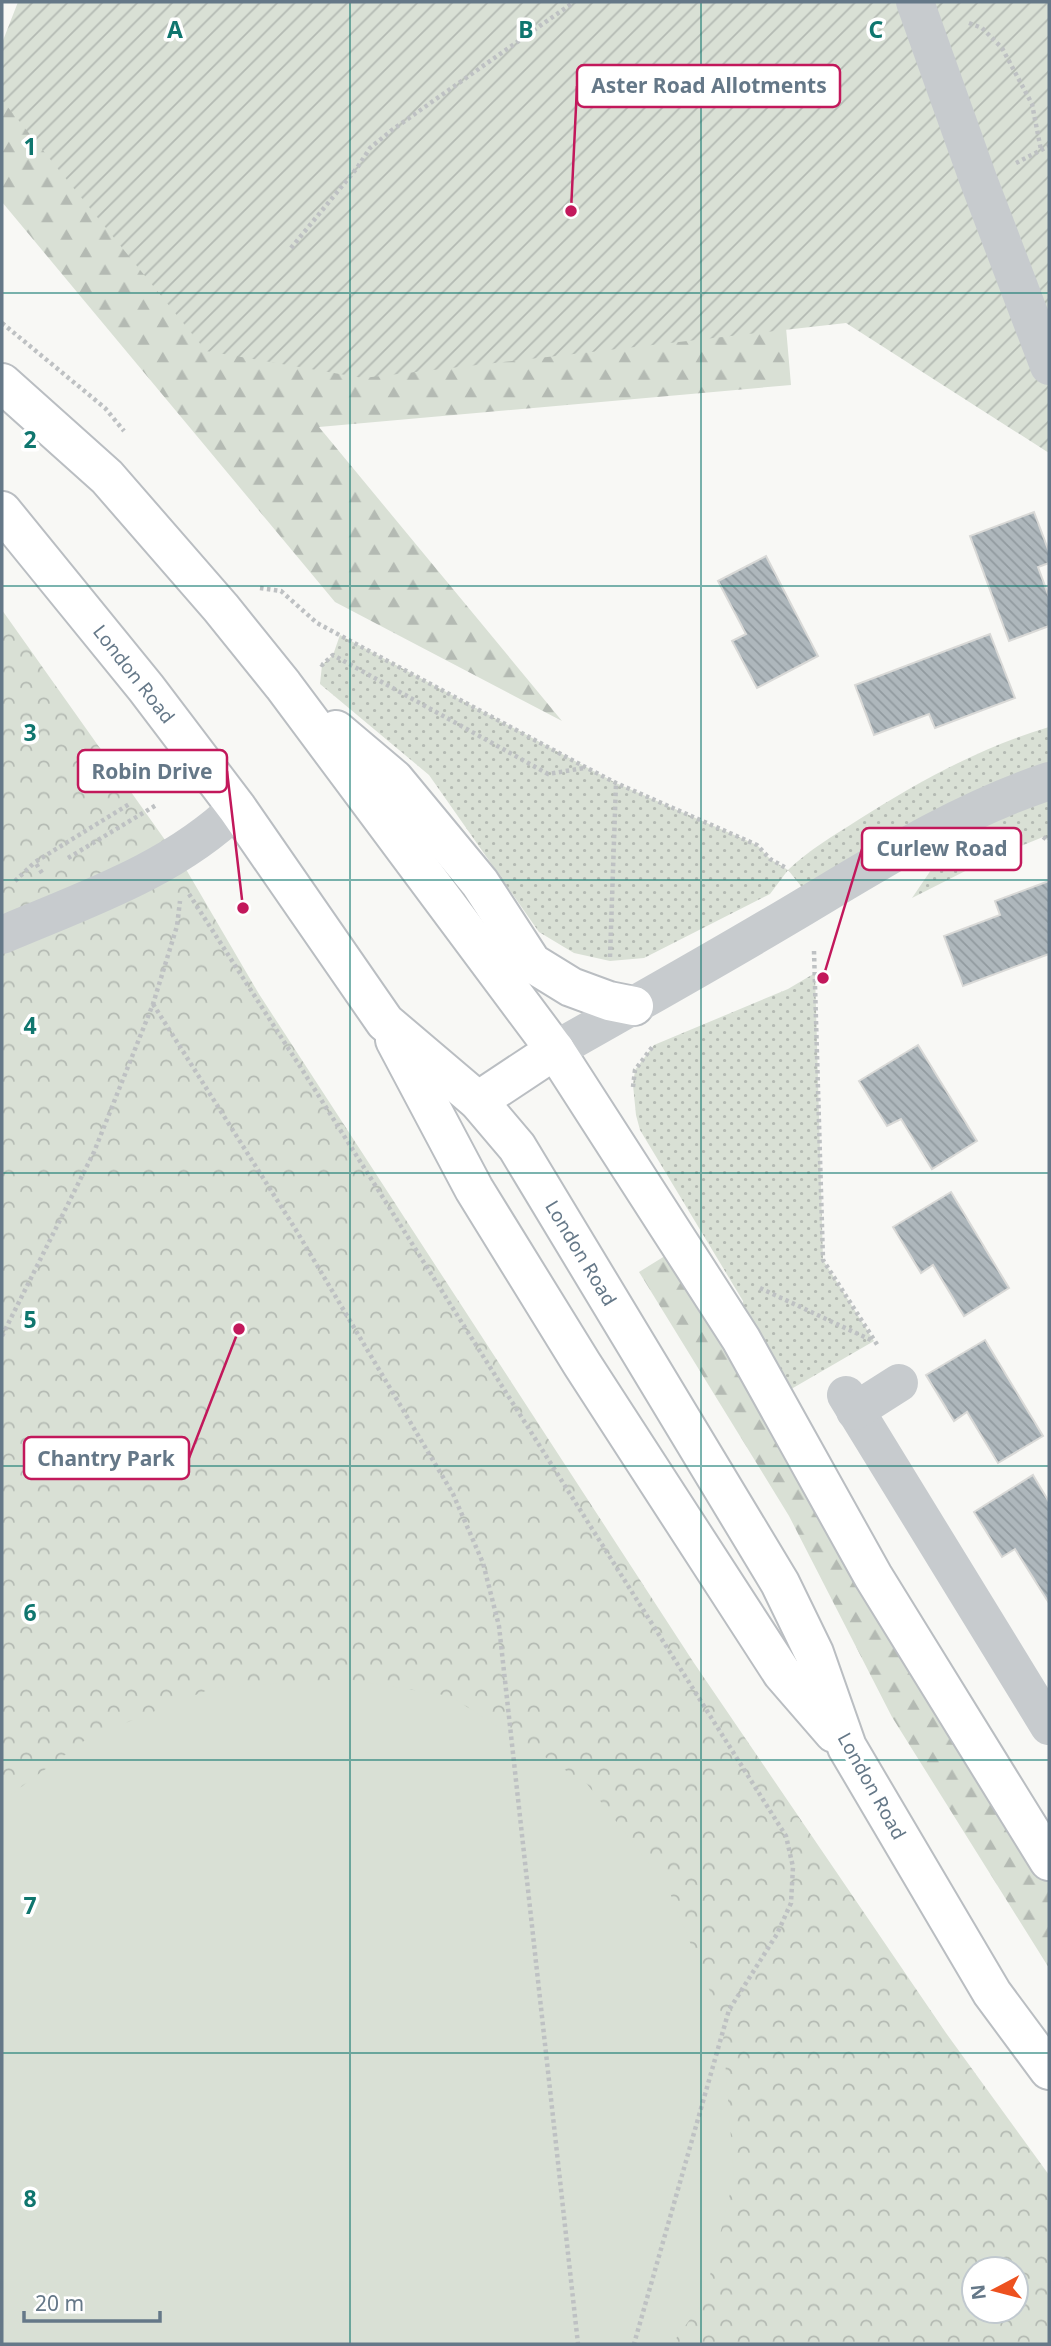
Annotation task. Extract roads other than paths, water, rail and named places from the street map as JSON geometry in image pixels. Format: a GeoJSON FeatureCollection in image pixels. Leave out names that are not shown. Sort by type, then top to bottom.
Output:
{"type":"FeatureCollection","features":[{"type":"Feature","properties":{"kind":"main road"},"geometry":{"type":"LineString","coordinates":[[2,383],[107,477],[181,561],[299,705],[555,1050],[741,1339],[873,1576],[1049,1861]]}},
{"type":"Feature","properties":{"kind":"main road","name":"London Road"},"geometry":{"type":"LineString","coordinates":[[2,511],[146,688],[237,808],[385,1022],[478,1101],[517,1147],[780,1583],[814,1653],[847,1748],[992,1993],[1049,2070]]}},
{"type":"Feature","properties":{"kind":"main road"},"geometry":{"type":"LineString","coordinates":[[299,705],[348,739],[394,779],[480,883],[532,963],[571,987],[609,1002],[634,1006]]}},
{"type":"Feature","properties":{"kind":"main road"},"geometry":{"type":"LineString","coordinates":[[385,1022],[474,1189],[582,1364],[782,1673],[847,1748]]}},
{"type":"Feature","properties":{"kind":"main road"},"geometry":{"type":"LineString","coordinates":[[478,1101],[555,1050]]}},
{"type":"Feature","properties":{"kind":"street"},"geometry":{"type":"LineString","coordinates":[[920,16],[1049,366]]}},
{"type":"Feature","properties":{"kind":"street"},"geometry":{"type":"LineString","coordinates":[[555,1050],[868,867],[971,812],[1049,781]]}},
{"type":"Feature","properties":{"kind":"street"},"geometry":{"type":"LineString","coordinates":[[2,934],[153,870],[181,867],[237,808]]}},
{"type":"Feature","properties":{"kind":"street"},"geometry":{"type":"LineString","coordinates":[[900,1383],[850,1403],[1049,1726]]}},
{"type":"Feature","properties":{"kind":"place","name":"Aster Road Allotments"},"geometry":{"type":"Point","coordinates":[571,211]}},
{"type":"Feature","properties":{"kind":"place","name":"Robin Drive"},"geometry":{"type":"Point","coordinates":[243,908]}},
{"type":"Feature","properties":{"kind":"place","name":"Curlew Road"},"geometry":{"type":"Point","coordinates":[823,978]}},
{"type":"Feature","properties":{"kind":"place","name":"Chantry Park"},"geometry":{"type":"Point","coordinates":[239,1329]}}]}
